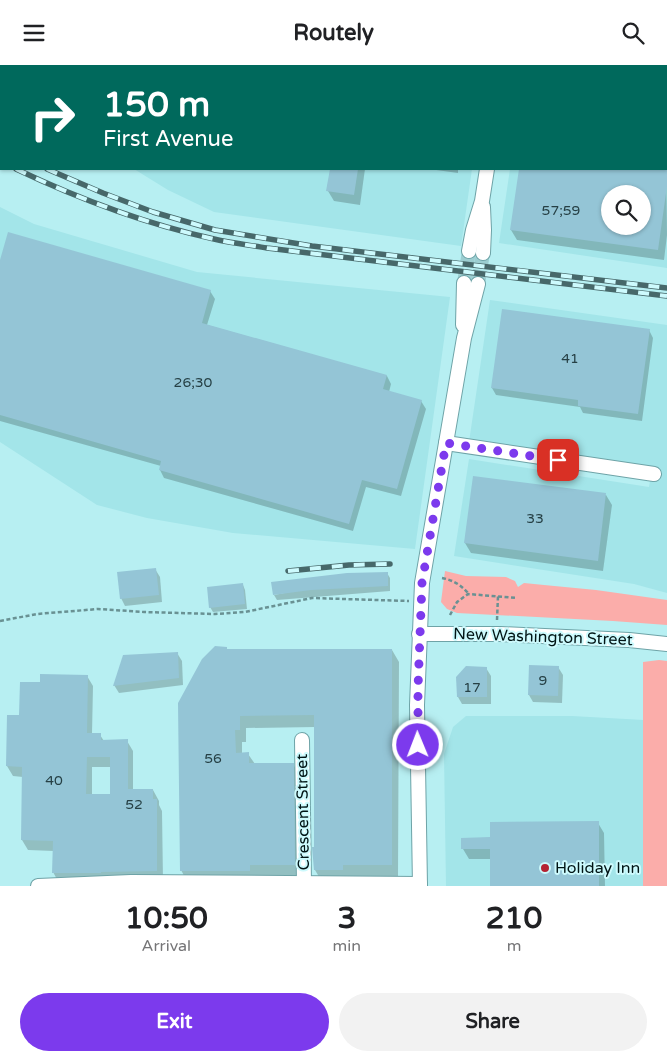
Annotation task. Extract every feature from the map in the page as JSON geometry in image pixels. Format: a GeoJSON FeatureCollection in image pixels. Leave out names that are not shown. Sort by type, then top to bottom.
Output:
{"type":"FeatureCollection","features":[{"type":"Feature","properties":{"kind":"street"},"geometry":{"type":"LineString","coordinates":[[476,252],[484,230],[482,201],[487,170]]}},
{"type":"Feature","properties":{"kind":"street"},"geometry":{"type":"LineString","coordinates":[[38,886],[131,884],[420,885],[417,731],[421,601],[426,555],[464,338],[471,283]]}},
{"type":"Feature","properties":{"kind":"street"},"geometry":{"type":"LineString","coordinates":[[446,443],[654,474]]}},
{"type":"Feature","properties":{"kind":"street","name":"New Washington Street"},"geometry":{"type":"LineString","coordinates":[[419,634],[500,634],[629,640],[667,644]]}},
{"type":"Feature","properties":{"kind":"street","name":"Crescent Street"},"geometry":{"type":"LineString","coordinates":[[302,740],[308,884]]}},
{"type":"Feature","properties":{"kind":"path"},"geometry":{"type":"LineString","coordinates":[[442,579],[457,583],[468,594]]}},
{"type":"Feature","properties":{"kind":"path"},"geometry":{"type":"LineString","coordinates":[[450,615],[457,602],[468,594],[517,598]]}},
{"type":"Feature","properties":{"kind":"path"},"geometry":{"type":"LineString","coordinates":[[497,620],[498,596]]}},
{"type":"Feature","properties":{"kind":"path"},"geometry":{"type":"LineString","coordinates":[[0,621],[37,614],[98,609],[215,614],[312,598],[421,601]]}},
{"type":"Feature","properties":{"kind":"shaded area"},"geometry":{"type":"Polygon","coordinates":[[[136,170],[472,170],[461,246],[214,212],[168,190],[136,170]]]}},
{"type":"Feature","properties":{"kind":"shaded area"},"geometry":{"type":"Polygon","coordinates":[[[510,170],[667,170],[667,268],[499,243],[510,170]]]}},
{"type":"Feature","properties":{"kind":"shaded area"},"geometry":{"type":"Polygon","coordinates":[[[0,207],[34,224],[197,272],[450,297],[415,549],[233,533],[147,518],[97,505],[0,442],[0,207]]]}},
{"type":"Feature","properties":{"kind":"shaded area"},"geometry":{"type":"Polygon","coordinates":[[[490,300],[667,325],[667,593],[634,584],[454,556],[469,459],[649,487],[652,469],[469,442],[490,300]]]}},
{"type":"Feature","properties":{"kind":"shaded area"},"geometry":{"type":"Polygon","coordinates":[[[445,571],[466,576],[506,577],[515,581],[518,587],[524,583],[596,590],[667,600],[667,625],[457,613],[447,609],[441,602],[445,571]]]}},
{"type":"Feature","properties":{"kind":"shaded area"},"geometry":{"type":"Polygon","coordinates":[[[667,661],[667,886],[643,886],[643,662],[667,661]]]}},
{"type":"Feature","properties":{"kind":"shaded area"},"geometry":{"type":"Polygon","coordinates":[[[466,716],[572,716],[644,720],[643,886],[446,886],[444,754],[453,727],[466,716]]]}},
{"type":"Feature","properties":{"kind":"building"},"geometry":{"type":"Polygon","coordinates":[[[330,170],[358,170],[354,195],[326,191],[330,170]]]}},
{"type":"Feature","properties":{"kind":"building"},"geometry":{"type":"Polygon","coordinates":[[[519,170],[667,170],[667,186],[658,250],[510,230],[519,170]]]}},
{"type":"Feature","properties":{"kind":"building"},"geometry":{"type":"Polygon","coordinates":[[[8,232],[211,290],[202,323],[387,375],[383,389],[422,400],[397,489],[362,480],[349,524],[159,470],[161,461],[0,415],[0,260],[8,232]]]}},
{"type":"Feature","properties":{"kind":"building"},"geometry":{"type":"Polygon","coordinates":[[[502,309],[650,329],[638,414],[578,406],[578,400],[491,388],[502,309]]]}},
{"type":"Feature","properties":{"kind":"building"},"geometry":{"type":"Polygon","coordinates":[[[473,476],[606,493],[598,561],[464,543],[473,476]]]}},
{"type":"Feature","properties":{"kind":"building"},"geometry":{"type":"Polygon","coordinates":[[[156,568],[159,595],[120,599],[117,572],[156,568]]]}},
{"type":"Feature","properties":{"kind":"building"},"geometry":{"type":"Polygon","coordinates":[[[388,572],[388,586],[311,590],[273,595],[271,582],[347,573],[388,572]]]}},
{"type":"Feature","properties":{"kind":"building"},"geometry":{"type":"Polygon","coordinates":[[[243,583],[245,604],[209,608],[207,587],[243,583]]]}},
{"type":"Feature","properties":{"kind":"building"},"geometry":{"type":"Polygon","coordinates":[[[215,646],[227,647],[227,649],[392,649],[392,865],[343,865],[343,870],[314,870],[312,847],[314,847],[314,715],[240,716],[240,730],[235,730],[236,753],[249,752],[249,763],[294,763],[295,865],[250,865],[250,871],[180,871],[178,703],[202,659],[215,646]]]}},
{"type":"Feature","properties":{"kind":"building"},"geometry":{"type":"Polygon","coordinates":[[[178,652],[179,678],[113,686],[123,655],[178,652]]]}},
{"type":"Feature","properties":{"kind":"building"},"geometry":{"type":"Polygon","coordinates":[[[529,665],[559,666],[558,696],[528,695],[529,665]]]}},
{"type":"Feature","properties":{"kind":"building"},"geometry":{"type":"Polygon","coordinates":[[[466,666],[487,667],[487,697],[457,697],[456,677],[466,666]]]}},
{"type":"Feature","properties":{"kind":"building"},"geometry":{"type":"Polygon","coordinates":[[[40,674],[88,675],[87,733],[101,733],[101,740],[128,739],[128,789],[153,789],[153,799],[157,799],[157,871],[52,873],[53,841],[21,840],[22,767],[6,766],[7,715],[19,715],[20,682],[40,682],[40,674]],[[87,757],[86,794],[110,794],[110,757],[87,757]]]}},
{"type":"Feature","properties":{"kind":"building","name":"Holiday Inn"},"geometry":{"type":"Polygon","coordinates":[[[599,821],[599,886],[490,886],[490,849],[461,849],[461,838],[490,837],[490,822],[599,821]]]}},
{"type":"Feature","properties":{"kind":"tunnel"},"geometry":{"type":"LineString","coordinates":[[464,283],[469,251]]}},
{"type":"Feature","properties":{"kind":"tunnel"},"geometry":{"type":"LineString","coordinates":[[478,284],[483,253]]}},
{"type":"Feature","properties":{"kind":"railway"},"geometry":{"type":"LineString","coordinates":[[18,170],[113,210],[163,226],[220,240],[267,248],[667,296]]}},
{"type":"Feature","properties":{"kind":"railway"},"geometry":{"type":"LineString","coordinates":[[49,170],[153,212],[215,230],[312,246],[667,288]]}},
{"type":"Feature","properties":{"kind":"railway"},"geometry":{"type":"LineString","coordinates":[[288,571],[349,565],[390,564]]}},
{"type":"Feature","properties":{"kind":"place","name":"Holiday Inn"},"geometry":{"type":"Point","coordinates":[545,868]}},
{"type":"Feature","properties":{"kind":"route"},"geometry":{"type":"LineString","coordinates":[[418,745],[419,634],[422,583],[446,443],[558,460]]}}]}
